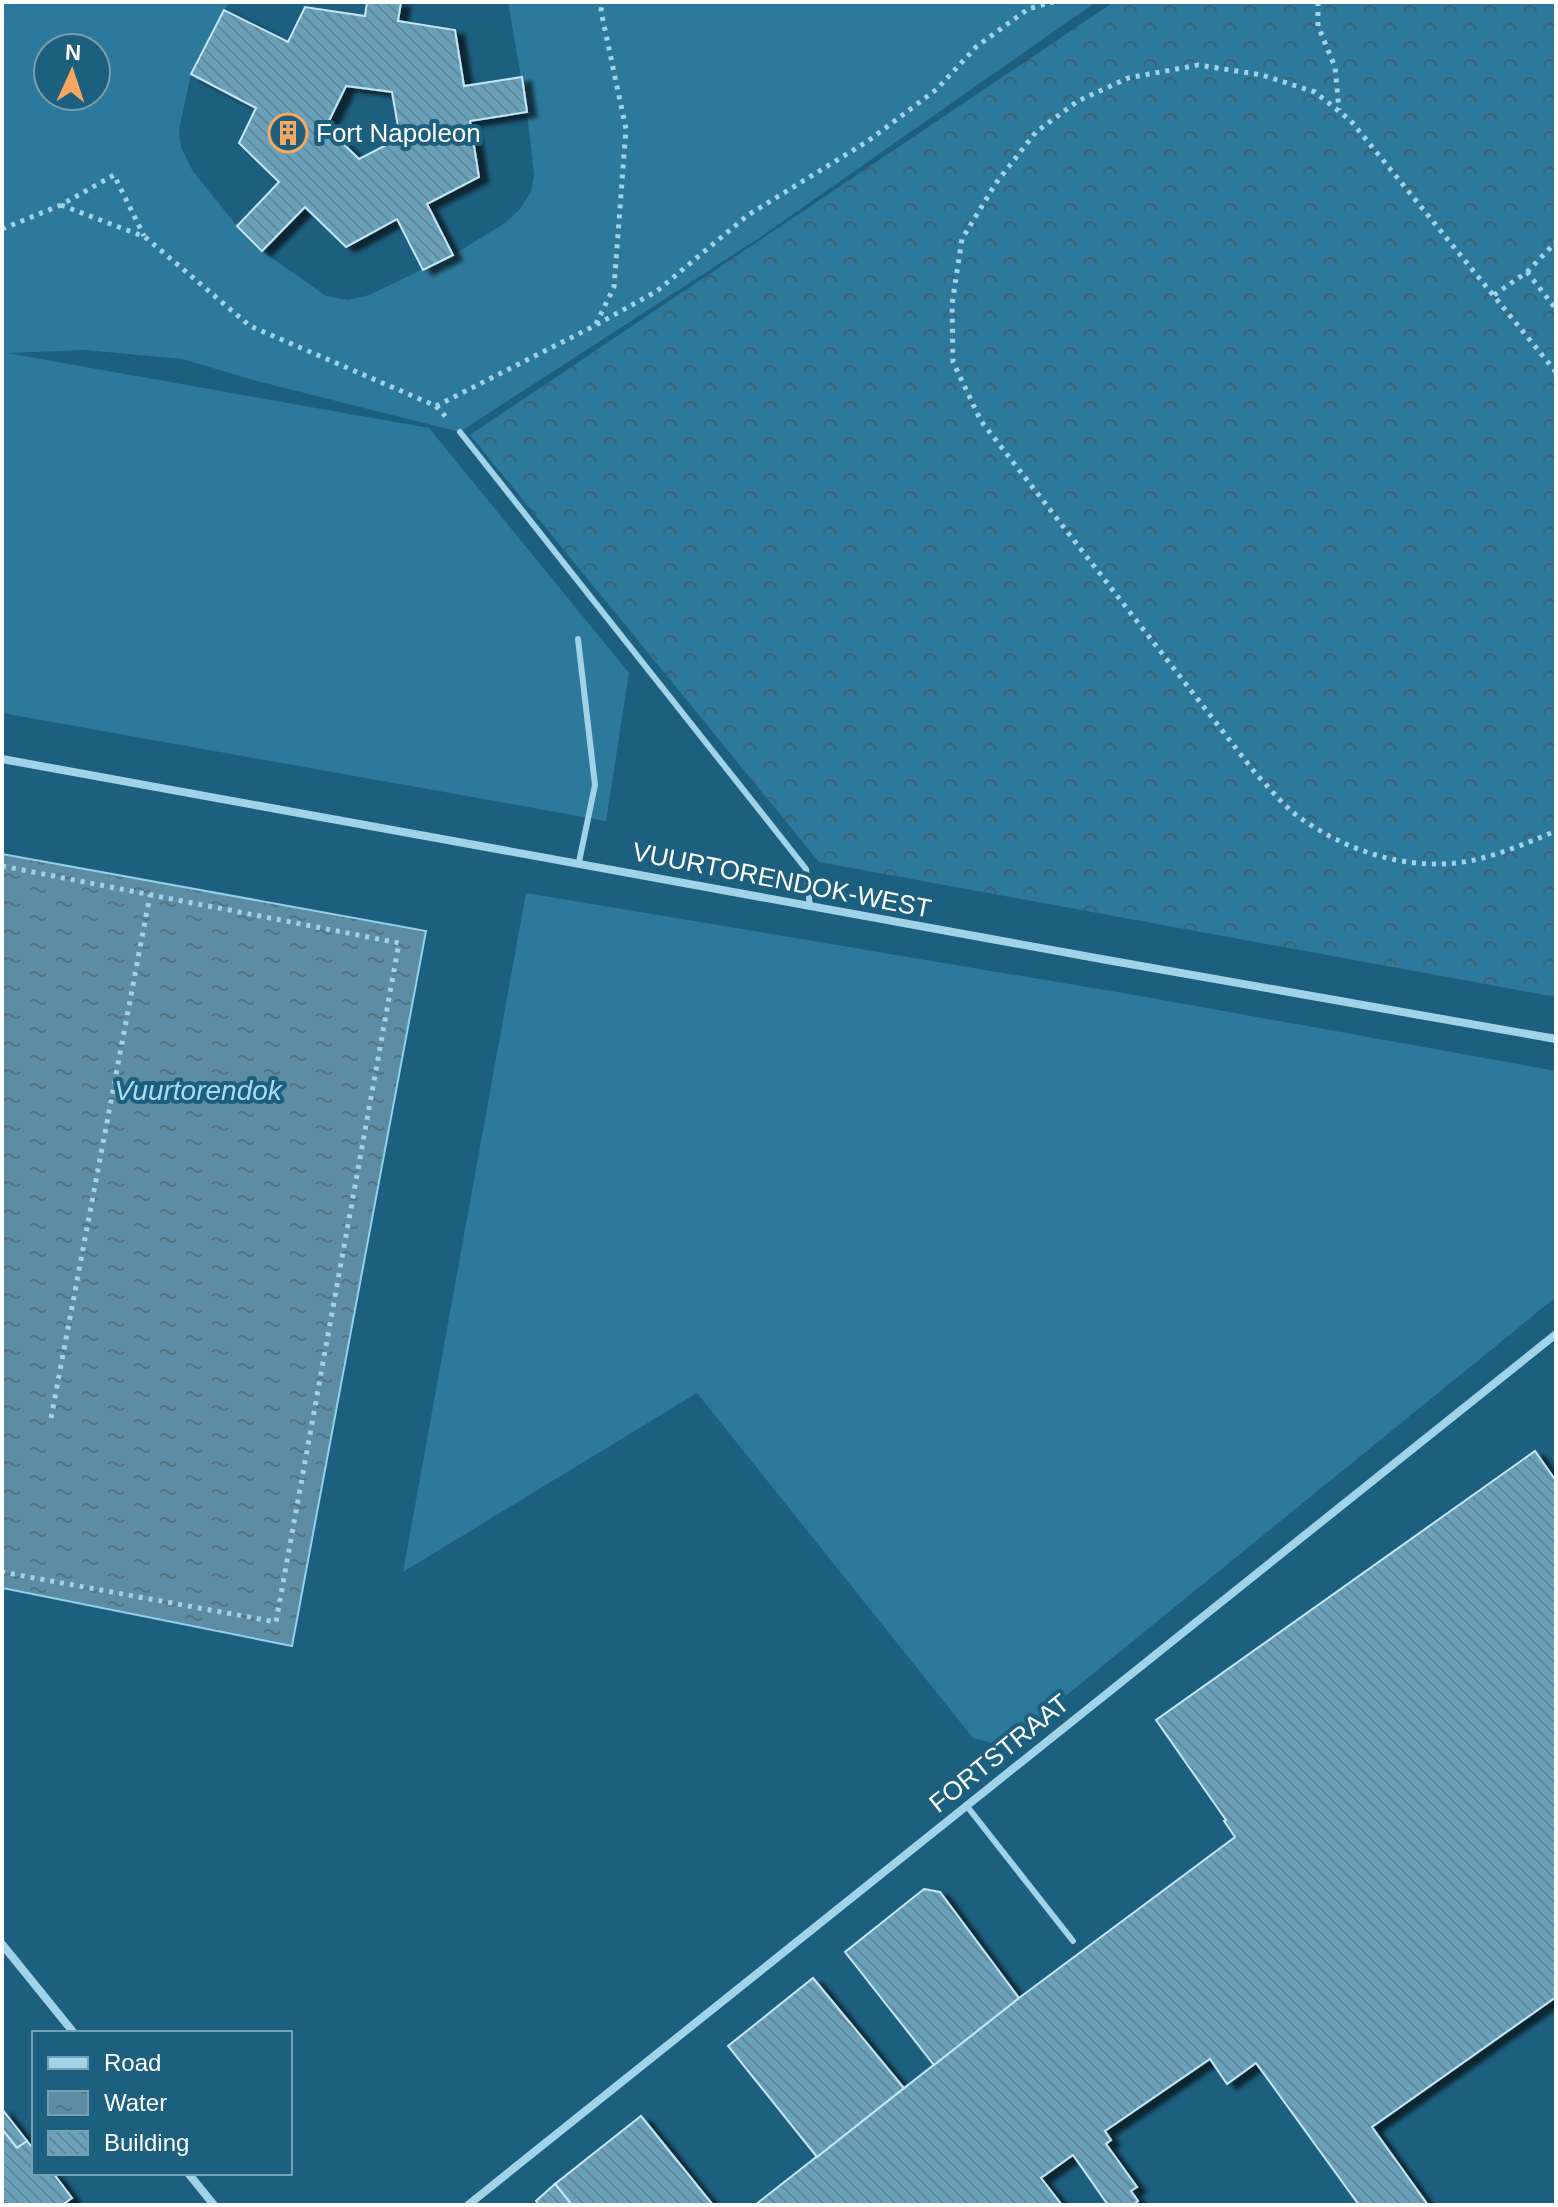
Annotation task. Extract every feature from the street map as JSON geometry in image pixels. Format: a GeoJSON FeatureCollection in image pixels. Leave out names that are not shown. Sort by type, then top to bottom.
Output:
{"type":"FeatureCollection","features":[{"type":"Feature","properties":{"kind":"street","name":"VUURTORENDOK-WEST"},"geometry":{"type":"LineString","coordinates":[[2,759],[1556,1039]]}},
{"type":"Feature","properties":{"kind":"street","name":"FORTSTRAAT"},"geometry":{"type":"LineString","coordinates":[[468,2205],[1556,1334]]}},
{"type":"Feature","properties":{"kind":"street"},"geometry":{"type":"LineString","coordinates":[[2,1944],[72,2031]]}},
{"type":"Feature","properties":{"kind":"street"},"geometry":{"type":"LineString","coordinates":[[190,2175],[214,2205]]}},
{"type":"Feature","properties":{"kind":"lane"},"geometry":{"type":"LineString","coordinates":[[460,432],[806,869],[810,907]]}},
{"type":"Feature","properties":{"kind":"lane"},"geometry":{"type":"LineString","coordinates":[[578,639],[595,785],[579,862]]}},
{"type":"Feature","properties":{"kind":"lane"},"geometry":{"type":"LineString","coordinates":[[966,1805],[1073,1941]]}},
{"type":"Feature","properties":{"kind":"path"},"geometry":{"type":"LineString","coordinates":[[596,325],[614,287],[626,129],[601,11],[602,2]]}},
{"type":"Feature","properties":{"kind":"path"},"geometry":{"type":"LineString","coordinates":[[436,406],[657,291],[748,215],[868,141],[937,89],[976,47],[1028,9],[1053,2]]}},
{"type":"Feature","properties":{"kind":"path"},"geometry":{"type":"LineString","coordinates":[[1318,2],[1318,26],[1335,67],[1339,111]]}},
{"type":"Feature","properties":{"kind":"path"},"geometry":{"type":"LineString","coordinates":[[1556,372],[1351,121],[1315,92],[1262,75],[1198,65],[1128,78],[1078,101],[1036,132],[996,183],[962,239],[952,304],[953,362],[981,421],[1256,774],[1293,813],[1344,844],[1401,862],[1457,863],[1507,851],[1556,831]]}},
{"type":"Feature","properties":{"kind":"path"},"geometry":{"type":"LineString","coordinates":[[2,229],[61,205],[114,175],[145,237]]}},
{"type":"Feature","properties":{"kind":"path"},"geometry":{"type":"LineString","coordinates":[[61,205],[145,237],[250,326],[436,406],[460,432]]}},
{"type":"Feature","properties":{"kind":"path"},"geometry":{"type":"LineString","coordinates":[[1494,295],[1527,272],[1556,242]]}},
{"type":"Feature","properties":{"kind":"path"},"geometry":{"type":"LineString","coordinates":[[1527,272],[1556,309]]}},
{"type":"Feature","properties":{"kind":"path"},"geometry":{"type":"LineString","coordinates":[[2,866],[399,943],[276,1622],[2,1572]]}},
{"type":"Feature","properties":{"kind":"path"},"geometry":{"type":"LineString","coordinates":[[51,1418],[150,895]]}},
{"type":"Feature","properties":{"kind":"green space"},"geometry":{"type":"Polygon","coordinates":[[[2,2],[230,2],[191,74],[179,130],[181,147],[192,170],[237,226],[262,251],[326,296],[348,300],[369,295],[453,255],[505,223],[520,209],[531,192],[534,175],[527,112],[508,2],[1096,2],[759,238],[460,432],[182,359],[85,350],[7,353],[429,428],[629,673],[606,821],[2,713],[2,2]]]}},
{"type":"Feature","properties":{"kind":"green space"},"geometry":{"type":"Polygon","coordinates":[[[1114,2],[1556,2],[1556,997],[819,862],[470,435],[1114,2]]]}},
{"type":"Feature","properties":{"kind":"green space"},"geometry":{"type":"Polygon","coordinates":[[[526,893],[1135,995],[1556,1071],[1556,1297],[1020,1733],[1000,1745],[973,1738],[697,1393],[403,1572],[526,893]]]}},
{"type":"Feature","properties":{"kind":"water","name":"Vuurtorendok"},"geometry":{"type":"Polygon","coordinates":[[[2,854],[426,931],[292,1646],[2,1588],[2,854]]]}},
{"type":"Feature","properties":{"kind":"building","name":"Fort Napoleon"},"geometry":{"type":"Polygon","coordinates":[[[367,2],[401,2],[398,21],[455,30],[464,86],[522,77],[527,112],[470,121],[479,177],[427,204],[453,255],[423,270],[397,219],[346,247],[305,207],[262,251],[237,226],[279,182],[239,143],[256,108],[191,74],[224,10],[288,42],[305,7],[365,16],[367,2]],[[346,86],[326,127],[359,159],[400,138],[392,92],[346,86]]]}},
{"type":"Feature","properties":{"kind":"building"},"geometry":{"type":"Polygon","coordinates":[[[1535,1451],[1556,1481],[1556,1997],[1372,2127],[1428,2205],[1359,2205],[1256,2063],[1227,2084],[1210,2059],[1105,2131],[1111,2140],[1106,2144],[1137,2187],[1131,2191],[1138,2201],[1133,2205],[1108,2205],[1073,2155],[1041,2178],[1062,2205],[755,2205],[1019,1998],[1235,1837],[1156,1720],[1535,1451]]]}},
{"type":"Feature","properties":{"kind":"building"},"geometry":{"type":"Polygon","coordinates":[[[924,1889],[940,1892],[1019,1998],[934,2065],[845,1952],[924,1889]]]}},
{"type":"Feature","properties":{"kind":"building"},"geometry":{"type":"Polygon","coordinates":[[[813,1978],[904,2088],[817,2157],[728,2046],[813,1978]]]}},
{"type":"Feature","properties":{"kind":"building"},"geometry":{"type":"Polygon","coordinates":[[[2,2109],[27,2141],[17,2148],[2,2129],[2,2109]]]}},
{"type":"Feature","properties":{"kind":"building"},"geometry":{"type":"Polygon","coordinates":[[[641,2116],[713,2205],[572,2205],[555,2184],[641,2116]]]}},
{"type":"Feature","properties":{"kind":"building"},"geometry":{"type":"Polygon","coordinates":[[[2,2129],[17,2148],[27,2141],[32,2147],[32,2175],[55,2175],[72,2198],[62,2205],[2,2205],[2,2129]]]}},
{"type":"Feature","properties":{"kind":"building"},"geometry":{"type":"Polygon","coordinates":[[[555,2184],[572,2205],[539,2205],[536,2201],[555,2184]]]}},
{"type":"Feature","properties":{"kind":"place","name":"Fort Napoleon"},"geometry":{"type":"Point","coordinates":[288,133]}}]}
